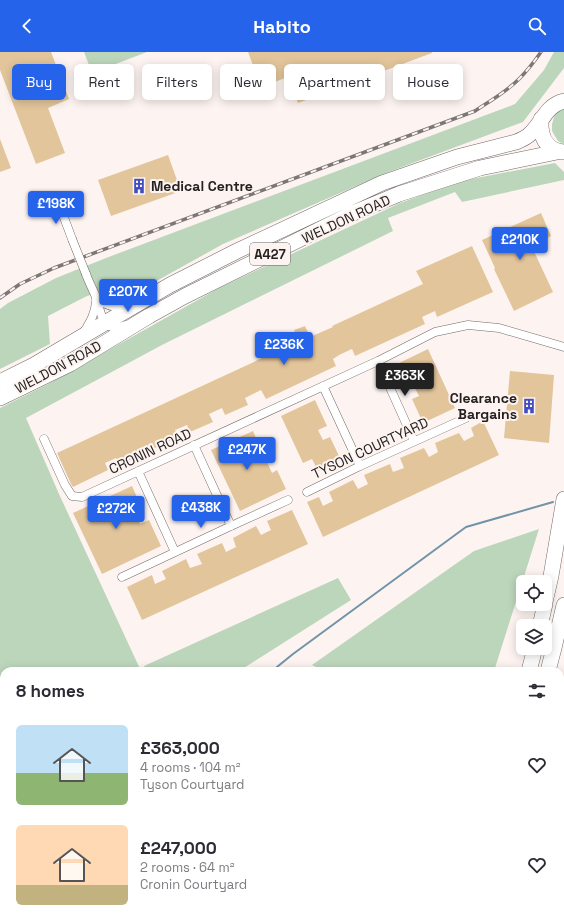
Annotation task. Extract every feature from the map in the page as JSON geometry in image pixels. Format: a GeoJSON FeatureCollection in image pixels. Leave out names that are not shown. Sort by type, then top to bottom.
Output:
{"type":"FeatureCollection","features":[{"type":"Feature","properties":{"kind":"highway","name":"WELDON ROAD"},"geometry":{"type":"LineString","coordinates":[[0,382],[34,365],[170,285],[237,251],[382,183],[457,157],[516,142],[525,138],[531,133],[545,113],[552,106],[564,101]]}},
{"type":"Feature","properties":{"kind":"highway"},"geometry":{"type":"LineString","coordinates":[[541,119],[540,128],[547,145],[560,152]]}},
{"type":"Feature","properties":{"kind":"highway","name":"WELDON ROAD"},"geometry":{"type":"LineString","coordinates":[[0,398],[70,364],[185,296],[351,214],[399,194],[480,168],[560,152]]}},
{"type":"Feature","properties":{"kind":"highway"},"geometry":{"type":"LineString","coordinates":[[551,575],[564,499]]}},
{"type":"Feature","properties":{"kind":"highway"},"geometry":{"type":"LineString","coordinates":[[549,667],[564,605]]}},
{"type":"Feature","properties":{"kind":"highway"},"geometry":{"type":"LineString","coordinates":[[530,667],[533,655]]}},
{"type":"Feature","properties":{"kind":"street"},"geometry":{"type":"LineString","coordinates":[[59,204],[96,299],[101,317],[105,323],[111,327],[119,328],[149,316]]}},
{"type":"Feature","properties":{"kind":"street"},"geometry":{"type":"LineString","coordinates":[[96,299],[102,304],[128,309]]}},
{"type":"Feature","properties":{"kind":"street"},"geometry":{"type":"LineString","coordinates":[[80,338],[92,318],[96,299]]}},
{"type":"Feature","properties":{"kind":"street","name":"CRONIN ROAD"},"geometry":{"type":"LineString","coordinates":[[44,439],[65,485],[72,496],[82,497],[378,361],[435,332],[468,325],[499,328],[564,347]]}},
{"type":"Feature","properties":{"kind":"street"},"geometry":{"type":"LineString","coordinates":[[378,361],[414,441]]}},
{"type":"Feature","properties":{"kind":"street"},"geometry":{"type":"LineString","coordinates":[[323,386],[360,466]]}},
{"type":"Feature","properties":{"kind":"street","name":"TYSON COURTYARD"},"geometry":{"type":"LineString","coordinates":[[307,492],[360,466],[466,418]]}},
{"type":"Feature","properties":{"kind":"street"},"geometry":{"type":"LineString","coordinates":[[194,445],[231,526]]}},
{"type":"Feature","properties":{"kind":"street"},"geometry":{"type":"LineString","coordinates":[[138,471],[175,552]]}},
{"type":"Feature","properties":{"kind":"street"},"geometry":{"type":"LineString","coordinates":[[122,577],[288,500]]}},
{"type":"Feature","properties":{"kind":"green space"},"geometry":{"type":"Polygon","coordinates":[[[84,52],[147,52],[116,64],[89,64],[84,52]]]}},
{"type":"Feature","properties":{"kind":"green space"},"geometry":{"type":"Polygon","coordinates":[[[554,52],[564,52],[564,68],[523,122],[386,173],[223,244],[117,303],[103,290],[85,297],[48,316],[50,344],[0,369],[0,309],[8,303],[56,278],[106,258],[515,104],[544,70],[554,52]]]}},
{"type":"Feature","properties":{"kind":"green space"},"geometry":{"type":"Polygon","coordinates":[[[564,107],[564,144],[558,141],[552,131],[552,124],[555,114],[564,107]]]}},
{"type":"Feature","properties":{"kind":"green space"},"geometry":{"type":"Polygon","coordinates":[[[555,163],[564,172],[564,180],[462,202],[455,192],[388,218],[393,231],[162,345],[26,418],[59,494],[139,667],[0,667],[0,408],[48,384],[219,288],[400,203],[461,181],[555,163]]]}},
{"type":"Feature","properties":{"kind":"green space"},"geometry":{"type":"Polygon","coordinates":[[[539,529],[524,575],[516,575],[516,602],[495,667],[316,667],[312,665],[474,551],[539,529]]]}},
{"type":"Feature","properties":{"kind":"green space"},"geometry":{"type":"Polygon","coordinates":[[[338,578],[351,600],[245,667],[144,666],[338,578]]]}},
{"type":"Feature","properties":{"kind":"building"},"geometry":{"type":"Polygon","coordinates":[[[0,52],[51,52],[56,64],[12,64],[12,100],[66,100],[66,91],[69,99],[48,108],[65,153],[36,164],[0,70],[0,52]]]}},
{"type":"Feature","properties":{"kind":"building"},"geometry":{"type":"Polygon","coordinates":[[[248,52],[432,52],[403,64],[393,64],[393,68],[385,71],[385,64],[284,64],[284,78],[276,81],[276,64],[252,64],[248,52]]]}},
{"type":"Feature","properties":{"kind":"building"},"geometry":{"type":"Polygon","coordinates":[[[297,100],[306,100],[298,103],[297,100]]]}},
{"type":"Feature","properties":{"kind":"building"},"geometry":{"type":"Polygon","coordinates":[[[0,139],[11,168],[0,172],[0,139]]]}},
{"type":"Feature","properties":{"kind":"building","name":"Medical Centre"},"geometry":{"type":"Polygon","coordinates":[[[168,155],[181,191],[111,216],[98,180],[168,155]]]}},
{"type":"Feature","properties":{"kind":"building"},"geometry":{"type":"Polygon","coordinates":[[[73,194],[76,203],[66,206],[62,198],[73,194]]]}},
{"type":"Feature","properties":{"kind":"building"},"geometry":{"type":"Polygon","coordinates":[[[541,213],[551,236],[531,245],[553,292],[514,311],[482,240],[541,213]]]}},
{"type":"Feature","properties":{"kind":"building"},"geometry":{"type":"Polygon","coordinates":[[[472,246],[493,292],[437,317],[435,311],[422,317],[425,324],[355,356],[352,349],[339,355],[333,359],[336,366],[266,399],[261,390],[245,398],[248,405],[225,415],[222,408],[209,414],[213,422],[190,432],[187,425],[175,430],[178,437],[119,465],[116,458],[105,463],[108,470],[73,487],[71,484],[57,453],[299,341],[294,330],[305,326],[310,337],[423,284],[416,271],[472,246]]]}},
{"type":"Feature","properties":{"kind":"building"},"geometry":{"type":"Polygon","coordinates":[[[428,349],[455,408],[423,423],[412,399],[419,396],[414,386],[406,389],[395,365],[428,349]]]}},
{"type":"Feature","properties":{"kind":"building","name":"Clearance Bargains"},"geometry":{"type":"Polygon","coordinates":[[[510,371],[554,375],[549,443],[504,438],[510,371]]]}},
{"type":"Feature","properties":{"kind":"building"},"geometry":{"type":"Polygon","coordinates":[[[315,400],[327,426],[318,430],[323,440],[330,437],[341,460],[318,471],[312,459],[303,463],[281,416],[315,400]]]}},
{"type":"Feature","properties":{"kind":"building"},"geometry":{"type":"Polygon","coordinates":[[[483,421],[499,455],[323,537],[307,502],[319,497],[323,506],[333,501],[329,492],[353,480],[358,489],[368,484],[364,475],[390,464],[393,472],[404,468],[400,458],[424,448],[429,457],[438,452],[435,443],[459,433],[464,441],[474,436],[471,428],[483,421]]]}},
{"type":"Feature","properties":{"kind":"building"},"geometry":{"type":"Polygon","coordinates":[[[253,431],[272,473],[277,470],[286,489],[240,511],[211,450],[253,431]]]}},
{"type":"Feature","properties":{"kind":"building"},"geometry":{"type":"Polygon","coordinates":[[[132,486],[143,511],[135,514],[140,524],[149,520],[161,546],[102,574],[73,513],[132,486]]]}},
{"type":"Feature","properties":{"kind":"building"},"geometry":{"type":"Polygon","coordinates":[[[292,510],[308,544],[142,620],[127,587],[152,575],[155,584],[166,579],[162,571],[186,559],[190,568],[202,564],[197,554],[222,543],[226,552],[236,547],[233,538],[256,526],[261,535],[271,530],[267,521],[292,510]]]}},
{"type":"Feature","properties":{"kind":"waterway"},"geometry":{"type":"LineString","coordinates":[[277,667],[466,527],[553,502]]}},
{"type":"Feature","properties":{"kind":"railway"},"geometry":{"type":"LineString","coordinates":[[0,298],[20,284],[54,268],[475,111],[514,84],[528,70],[541,52]]}},
{"type":"Feature","properties":{"kind":"place","name":"Medical Centre"},"geometry":{"type":"Point","coordinates":[139,186]}},
{"type":"Feature","properties":{"kind":"place","name":"Clearance Bargains"},"geometry":{"type":"Point","coordinates":[529,406]}}]}
